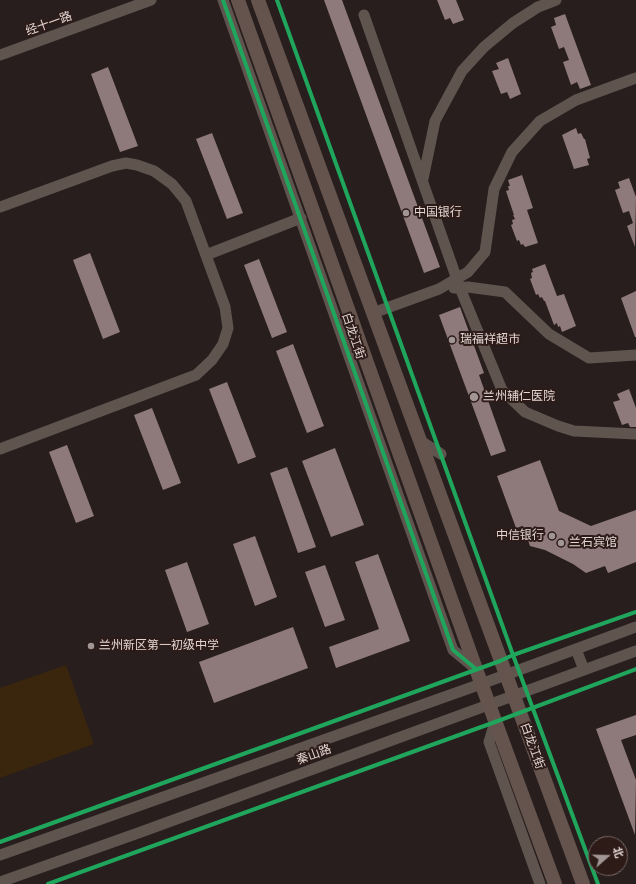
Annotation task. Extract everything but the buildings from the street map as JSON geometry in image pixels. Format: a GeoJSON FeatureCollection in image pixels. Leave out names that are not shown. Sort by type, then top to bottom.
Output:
{"type":"FeatureCollection","features":[{"type":"Feature","properties":{"kind":"main road","name":"白龙江街"},"geometry":{"type":"LineString","coordinates":[[238,0],[481,684],[555,884]]}},
{"type":"Feature","properties":{"kind":"main road","name":"白龙江街"},"geometry":{"type":"LineString","coordinates":[[258,0],[583,884]]}},
{"type":"Feature","properties":{"kind":"street","name":"经十一路"},"geometry":{"type":"LineString","coordinates":[[0,55],[151,0]]}},
{"type":"Feature","properties":{"kind":"street","name":"白龙江街"},"geometry":{"type":"LineString","coordinates":[[223,0],[453,650],[476,669]]}},
{"type":"Feature","properties":{"kind":"street"},"geometry":{"type":"LineString","coordinates":[[423,180],[435,121],[462,71],[484,47],[513,23],[538,7],[556,0]]}},
{"type":"Feature","properties":{"kind":"street"},"geometry":{"type":"LineString","coordinates":[[364,15],[459,283],[502,390],[526,412],[574,432],[636,434]]}},
{"type":"Feature","properties":{"kind":"street"},"geometry":{"type":"LineString","coordinates":[[373,313],[459,283],[486,252],[494,190],[512,152],[540,121],[576,100],[636,78]]}},
{"type":"Feature","properties":{"kind":"street"},"geometry":{"type":"LineString","coordinates":[[0,207],[112,166],[126,163],[154,171],[172,184],[186,201],[225,308],[228,328],[224,344],[212,360],[196,375],[0,449]]}},
{"type":"Feature","properties":{"kind":"street"},"geometry":{"type":"LineString","coordinates":[[206,255],[301,218]]}},
{"type":"Feature","properties":{"kind":"street"},"geometry":{"type":"LineString","coordinates":[[459,283],[468,287],[505,292],[549,334],[589,358],[636,355]]}},
{"type":"Feature","properties":{"kind":"street"},"geometry":{"type":"LineString","coordinates":[[419,440],[441,454]]}},
{"type":"Feature","properties":{"kind":"street","name":"秦山路"},"geometry":{"type":"LineString","coordinates":[[0,855],[481,684],[636,627]]}},
{"type":"Feature","properties":{"kind":"street"},"geometry":{"type":"LineString","coordinates":[[576,649],[584,670]]}},
{"type":"Feature","properties":{"kind":"street","name":"秦山路"},"geometry":{"type":"LineString","coordinates":[[0,882],[142,832],[636,651]]}},
{"type":"Feature","properties":{"kind":"street"},"geometry":{"type":"LineString","coordinates":[[495,722],[489,742],[540,884]]}},
{"type":"Feature","properties":{"kind":"shaded area"},"geometry":{"type":"Polygon","coordinates":[[[66,665],[94,744],[0,778],[0,688],[66,665]]]}},
{"type":"Feature","properties":{"kind":"cycle path"},"geometry":{"type":"LineString","coordinates":[[223,0],[453,650],[476,669]]}},
{"type":"Feature","properties":{"kind":"cycle path"},"geometry":{"type":"LineString","coordinates":[[277,0],[513,655],[598,884]]}},
{"type":"Feature","properties":{"kind":"cycle path"},"geometry":{"type":"LineString","coordinates":[[0,842],[513,655],[636,612]]}},
{"type":"Feature","properties":{"kind":"cycle path"},"geometry":{"type":"LineString","coordinates":[[48,884],[495,722],[636,669]]}},
{"type":"Feature","properties":{"kind":"place","name":"中国银行"},"geometry":{"type":"Point","coordinates":[406,213]}},
{"type":"Feature","properties":{"kind":"place","name":"瑞福祥超市"},"geometry":{"type":"Point","coordinates":[452,340]}},
{"type":"Feature","properties":{"kind":"place","name":"兰州辅仁医院"},"geometry":{"type":"Point","coordinates":[474,397]}},
{"type":"Feature","properties":{"kind":"place","name":"中信银行"},"geometry":{"type":"Point","coordinates":[552,536]}},
{"type":"Feature","properties":{"kind":"place","name":"兰石宾馆"},"geometry":{"type":"Point","coordinates":[561,543]}},
{"type":"Feature","properties":{"kind":"place","name":"兰州新区第一初级中学"},"geometry":{"type":"Point","coordinates":[91,646]}}]}
